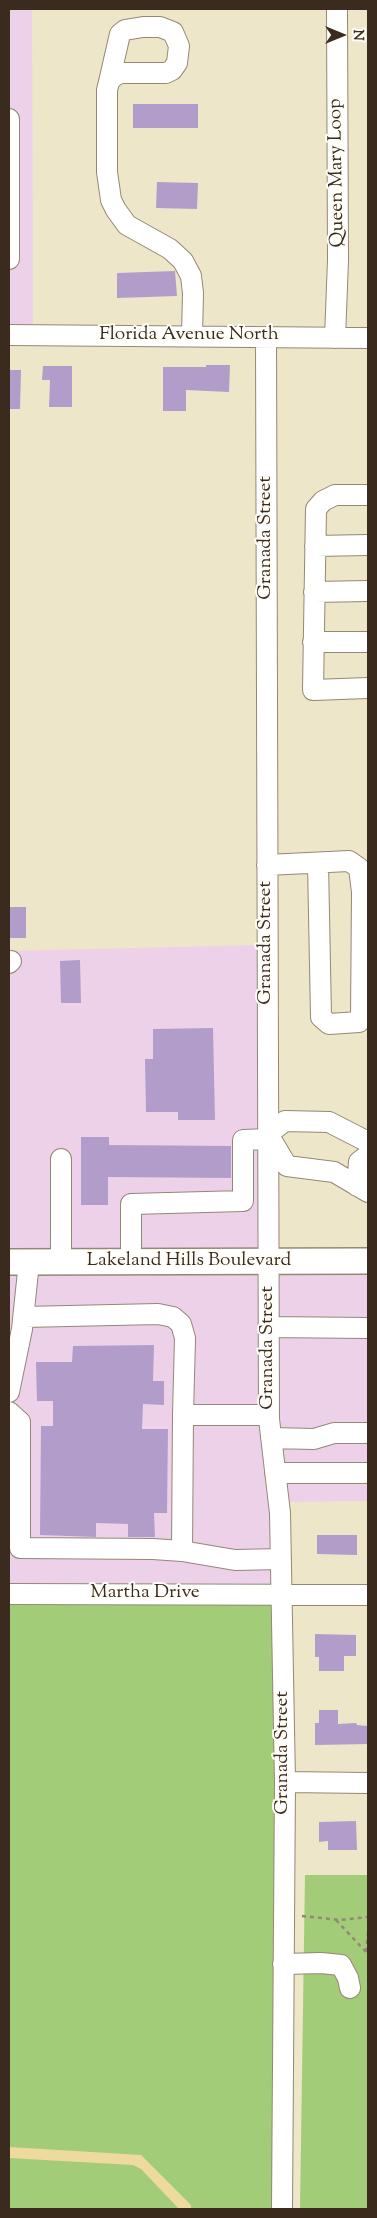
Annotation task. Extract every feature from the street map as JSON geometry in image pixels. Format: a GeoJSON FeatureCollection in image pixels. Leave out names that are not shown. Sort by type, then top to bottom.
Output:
{"type":"FeatureCollection","features":[{"type":"Feature","properties":{"kind":"main road","name":"Lakeland Hills Boulevard"},"geometry":{"type":"LineString","coordinates":[[19,1262],[368,1261]]}},
{"type":"Feature","properties":{"kind":"street","name":"Queen Mary Loop"},"geometry":{"type":"LineString","coordinates":[[335,338],[338,260],[336,9]]}},
{"type":"Feature","properties":{"kind":"street"},"geometry":{"type":"LineString","coordinates":[[109,82],[107,90],[107,172],[112,200],[116,210],[128,225],[170,249],[184,261],[191,276],[193,293],[192,336]]}},
{"type":"Feature","properties":{"kind":"street"},"geometry":{"type":"LineString","coordinates":[[9,119],[9,259]]}},
{"type":"Feature","properties":{"kind":"street","name":"Florida Avenue North"},"geometry":{"type":"LineString","coordinates":[[9,335],[368,338]]}},
{"type":"Feature","properties":{"kind":"street","name":"Granada Street"},"geometry":{"type":"LineString","coordinates":[[266,337],[269,1415],[274,1473],[280,1513],[285,1782],[282,2209]]}},
{"type":"Feature","properties":{"kind":"street"},"geometry":{"type":"LineString","coordinates":[[368,495],[335,496],[323,501],[316,509],[313,690],[368,688]]}},
{"type":"Feature","properties":{"kind":"street"},"geometry":{"type":"LineString","coordinates":[[315,546],[368,545]]}},
{"type":"Feature","properties":{"kind":"street"},"geometry":{"type":"LineString","coordinates":[[314,592],[368,591]]}},
{"type":"Feature","properties":{"kind":"street"},"geometry":{"type":"LineString","coordinates":[[314,642],[368,642]]}},
{"type":"Feature","properties":{"kind":"street"},"geometry":{"type":"LineString","coordinates":[[267,865],[349,861],[359,868],[362,892],[361,1019],[358,1022],[329,1024],[321,1017],[318,863]]}},
{"type":"Feature","properties":{"kind":"street"},"geometry":{"type":"LineString","coordinates":[[243,1201],[243,1140],[268,1137],[285,1121],[329,1122],[368,1142]]}},
{"type":"Feature","properties":{"kind":"street"},"geometry":{"type":"LineString","coordinates":[[268,1137],[287,1166],[334,1172],[363,1189]]}},
{"type":"Feature","properties":{"kind":"street"},"geometry":{"type":"LineString","coordinates":[[363,1189],[359,1162],[368,1155]]}},
{"type":"Feature","properties":{"kind":"street"},"geometry":{"type":"LineString","coordinates":[[61,1159],[61,1262]]}},
{"type":"Feature","properties":{"kind":"street"},"geometry":{"type":"LineString","coordinates":[[130,1263],[130,1204],[268,1201]]}},
{"type":"Feature","properties":{"kind":"street"},"geometry":{"type":"LineString","coordinates":[[9,1392],[24,1317],[19,1262]]}},
{"type":"Feature","properties":{"kind":"street"},"geometry":{"type":"LineString","coordinates":[[24,1317],[158,1314],[173,1317],[181,1324],[185,1338],[182,1551]]}},
{"type":"Feature","properties":{"kind":"street"},"geometry":{"type":"LineString","coordinates":[[268,1326],[368,1328]]}},
{"type":"Feature","properties":{"kind":"street"},"geometry":{"type":"LineString","coordinates":[[9,1412],[20,1422],[20,1548],[182,1551],[235,1560],[281,1559]]}},
{"type":"Feature","properties":{"kind":"street"},"geometry":{"type":"LineString","coordinates":[[183,1415],[269,1415]]}},
{"type":"Feature","properties":{"kind":"street"},"geometry":{"type":"LineString","coordinates":[[271,1438],[314,1439],[334,1433],[368,1434]]}},
{"type":"Feature","properties":{"kind":"street"},"geometry":{"type":"LineString","coordinates":[[274,1473],[368,1472]]}},
{"type":"Feature","properties":{"kind":"street","name":"Martha Drive"},"geometry":{"type":"LineString","coordinates":[[9,1594],[368,1595]]}},
{"type":"Feature","properties":{"kind":"street"},"geometry":{"type":"LineString","coordinates":[[285,1782],[368,1783]]}},
{"type":"Feature","properties":{"kind":"street"},"geometry":{"type":"LineString","coordinates":[[284,1964],[321,1963],[341,1965],[348,1978],[350,1988]]}},
{"type":"Feature","properties":{"kind":"path"},"geometry":{"type":"LineString","coordinates":[[302,1916],[335,1919],[368,1917]]}},
{"type":"Feature","properties":{"kind":"path"},"geometry":{"type":"LineString","coordinates":[[335,1919],[367,1953]]}},
{"type":"Feature","properties":{"kind":"path"},"geometry":{"type":"LineString","coordinates":[[367,1953],[368,1932]]}},
{"type":"Feature","properties":{"kind":"shaded area"},"geometry":{"type":"Polygon","coordinates":[[[9,9],[32,9],[33,327],[9,327],[9,9]]]}},
{"type":"Feature","properties":{"kind":"shaded area"},"geometry":{"type":"Polygon","coordinates":[[[258,945],[259,1253],[9,1255],[9,951],[258,945]]]}},
{"type":"Feature","properties":{"kind":"shaded area"},"geometry":{"type":"Polygon","coordinates":[[[259,1269],[271,1514],[272,1599],[9,1598],[9,1270],[259,1269]]]}},
{"type":"Feature","properties":{"kind":"shaded area"},"geometry":{"type":"Polygon","coordinates":[[[277,1269],[368,1269],[368,1501],[288,1502],[278,1419],[277,1269]]]}},
{"type":"Feature","properties":{"kind":"green space"},"geometry":{"type":"Polygon","coordinates":[[[9,1598],[272,1599],[276,1782],[273,2209],[9,2209],[9,1598]]]}},
{"type":"Feature","properties":{"kind":"green space"},"geometry":{"type":"Polygon","coordinates":[[[305,1875],[368,1875],[368,2209],[300,2209],[305,1875]]]}},
{"type":"Feature","properties":{"kind":"sand"},"geometry":{"type":"Polygon","coordinates":[[[9,2147],[141,2155],[191,2205],[191,2209],[179,2209],[141,2169],[133,2165],[9,2158],[9,2147]]]}},
{"type":"Feature","properties":{"kind":"building"},"geometry":{"type":"Polygon","coordinates":[[[133,104],[198,104],[198,128],[133,128],[133,104]]]}},
{"type":"Feature","properties":{"kind":"building"},"geometry":{"type":"Polygon","coordinates":[[[157,182],[198,183],[197,209],[156,208],[157,182]]]}},
{"type":"Feature","properties":{"kind":"building"},"geometry":{"type":"Polygon","coordinates":[[[175,271],[177,296],[117,298],[117,273],[175,271]]]}},
{"type":"Feature","properties":{"kind":"building"},"geometry":{"type":"Polygon","coordinates":[[[206,365],[230,365],[229,392],[186,390],[186,411],[163,411],[163,367],[206,367],[206,365]]]}},
{"type":"Feature","properties":{"kind":"building"},"geometry":{"type":"Polygon","coordinates":[[[43,366],[72,366],[72,407],[49,407],[50,380],[42,380],[43,366]]]}},
{"type":"Feature","properties":{"kind":"building"},"geometry":{"type":"Polygon","coordinates":[[[9,370],[21,370],[20,409],[9,409],[9,370]]]}},
{"type":"Feature","properties":{"kind":"building"},"geometry":{"type":"Polygon","coordinates":[[[9,907],[26,907],[26,938],[9,938],[9,907]]]}},
{"type":"Feature","properties":{"kind":"building"},"geometry":{"type":"Polygon","coordinates":[[[80,960],[81,1003],[61,1003],[60,961],[80,960]]]}},
{"type":"Feature","properties":{"kind":"building"},"geometry":{"type":"Polygon","coordinates":[[[213,1028],[215,1120],[178,1120],[178,1112],[146,1112],[145,1059],[153,1059],[153,1029],[213,1028]]]}},
{"type":"Feature","properties":{"kind":"building"},"geometry":{"type":"Polygon","coordinates":[[[81,1137],[109,1137],[109,1145],[231,1146],[231,1178],[108,1177],[108,1205],[81,1205],[81,1137]]]}},
{"type":"Feature","properties":{"kind":"building"},"geometry":{"type":"Polygon","coordinates":[[[154,1345],[153,1381],[164,1381],[164,1405],[143,1404],[142,1429],[168,1429],[167,1513],[154,1513],[155,1537],[128,1537],[128,1524],[96,1523],[96,1537],[40,1535],[41,1426],[53,1426],[53,1401],[37,1401],[36,1362],[72,1362],[73,1346],[154,1345]]]}},
{"type":"Feature","properties":{"kind":"building"},"geometry":{"type":"Polygon","coordinates":[[[317,1535],[357,1535],[357,1555],[317,1554],[317,1535]]]}},
{"type":"Feature","properties":{"kind":"building"},"geometry":{"type":"Polygon","coordinates":[[[315,1634],[356,1635],[356,1656],[344,1656],[344,1671],[319,1671],[319,1657],[315,1657],[315,1634]]]}},
{"type":"Feature","properties":{"kind":"building"},"geometry":{"type":"Polygon","coordinates":[[[319,1710],[338,1710],[338,1724],[356,1723],[357,1725],[368,1726],[368,1744],[315,1745],[315,1723],[319,1723],[319,1710]]]}},
{"type":"Feature","properties":{"kind":"building"},"geometry":{"type":"Polygon","coordinates":[[[356,1821],[357,1850],[328,1850],[328,1841],[319,1842],[319,1822],[356,1821]]]}}]}
